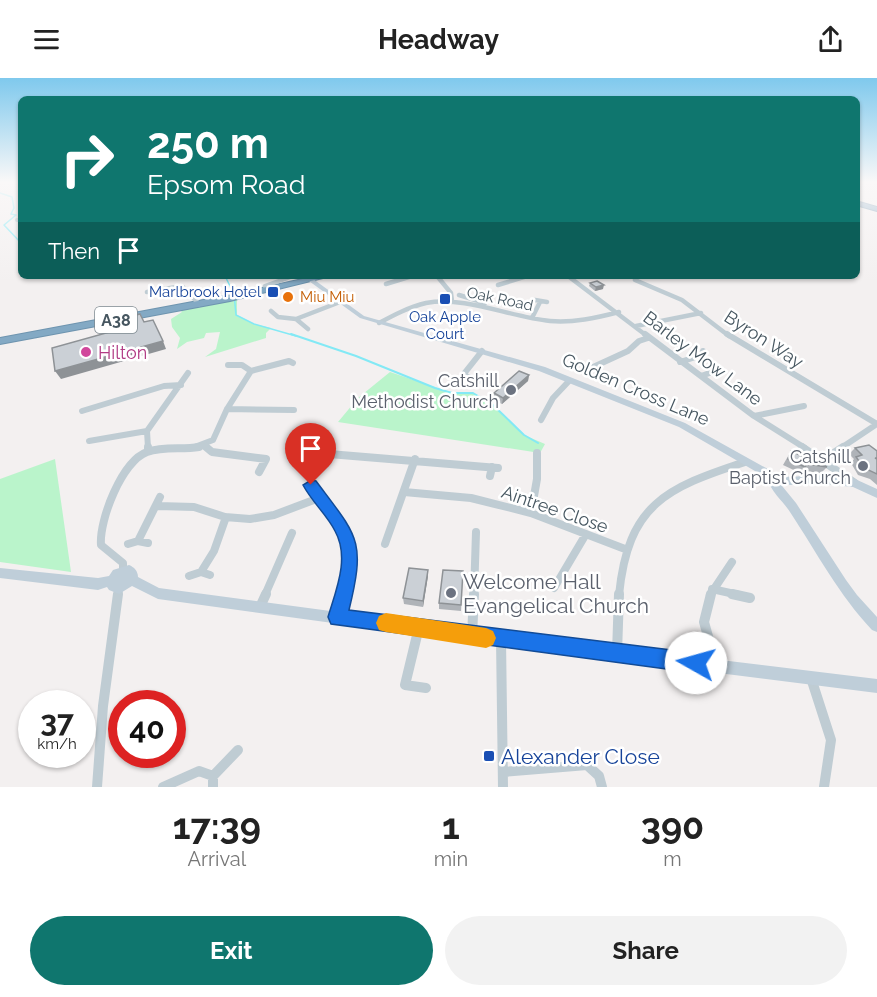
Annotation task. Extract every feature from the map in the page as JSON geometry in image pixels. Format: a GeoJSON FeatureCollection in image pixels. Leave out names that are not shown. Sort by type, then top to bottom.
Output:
{"type":"FeatureCollection","features":[{"type":"Feature","properties":{"kind":"highway","name":"A38"},"geometry":{"type":"LineString","coordinates":[[0,341],[236,297],[304,279]]}},
{"type":"Feature","properties":{"kind":"street"},"geometry":{"type":"LineString","coordinates":[[265,286],[288,279]]}},
{"type":"Feature","properties":{"kind":"street","name":"Golden Cross Lane"},"geometry":{"type":"LineString","coordinates":[[309,279],[362,317],[522,362],[682,425],[772,476],[774,486],[791,503],[860,611],[877,626]]}},
{"type":"Feature","properties":{"kind":"street"},"geometry":{"type":"LineString","coordinates":[[386,284],[394,279]]}},
{"type":"Feature","properties":{"kind":"street"},"geometry":{"type":"LineString","coordinates":[[439,279],[451,293],[452,302]]}},
{"type":"Feature","properties":{"kind":"street"},"geometry":{"type":"LineString","coordinates":[[498,285],[517,279]]}},
{"type":"Feature","properties":{"kind":"street","name":"Barley Mow Lane"},"geometry":{"type":"LineString","coordinates":[[572,279],[754,416],[823,460]]}},
{"type":"Feature","properties":{"kind":"street","name":"Byron Way"},"geometry":{"type":"LineString","coordinates":[[635,279],[682,300],[759,356],[877,424]]}},
{"type":"Feature","properties":{"kind":"street"},"geometry":{"type":"LineString","coordinates":[[147,292],[182,286],[199,304]]}},
{"type":"Feature","properties":{"kind":"street"},"geometry":{"type":"LineString","coordinates":[[459,295],[489,307]]}},
{"type":"Feature","properties":{"kind":"street"},"geometry":{"type":"LineString","coordinates":[[532,318],[541,301]]}},
{"type":"Feature","properties":{"kind":"street"},"geometry":{"type":"LineString","coordinates":[[271,311],[278,317],[296,319],[340,302]]}},
{"type":"Feature","properties":{"kind":"street","name":"Oak Road"},"geometry":{"type":"LineString","coordinates":[[379,323],[418,305],[452,302],[489,307],[548,321],[575,322],[619,312]]}},
{"type":"Feature","properties":{"kind":"street"},"geometry":{"type":"LineString","coordinates":[[636,326],[700,313]]}},
{"type":"Feature","properties":{"kind":"street"},"geometry":{"type":"LineString","coordinates":[[296,319],[308,329]]}},
{"type":"Feature","properties":{"kind":"street"},"geometry":{"type":"LineString","coordinates":[[591,368],[628,351],[639,341],[648,338]]}},
{"type":"Feature","properties":{"kind":"street"},"geometry":{"type":"LineString","coordinates":[[479,381],[463,375],[482,351]]}},
{"type":"Feature","properties":{"kind":"street"},"geometry":{"type":"LineString","coordinates":[[680,362],[702,355],[703,351]]}},
{"type":"Feature","properties":{"kind":"street"},"geometry":{"type":"LineString","coordinates":[[290,361],[251,371],[227,409],[213,440],[205,446],[193,449],[148,449],[131,462],[100,529],[101,545],[123,563],[127,575],[158,593],[472,636],[811,676],[877,686]]}},
{"type":"Feature","properties":{"kind":"street"},"geometry":{"type":"LineString","coordinates":[[235,364],[242,365],[251,371]]}},
{"type":"Feature","properties":{"kind":"street"},"geometry":{"type":"LineString","coordinates":[[701,376],[721,369]]}},
{"type":"Feature","properties":{"kind":"street"},"geometry":{"type":"LineString","coordinates":[[148,449],[147,431],[188,374]]}},
{"type":"Feature","properties":{"kind":"street"},"geometry":{"type":"LineString","coordinates":[[536,412],[542,417],[554,398],[569,381]]}},
{"type":"Feature","properties":{"kind":"street"},"geometry":{"type":"LineString","coordinates":[[82,411],[95,410],[164,386],[181,386]]}},
{"type":"Feature","properties":{"kind":"street"},"geometry":{"type":"LineString","coordinates":[[754,416],[804,406]]}},
{"type":"Feature","properties":{"kind":"street"},"geometry":{"type":"LineString","coordinates":[[227,409],[294,410]]}},
{"type":"Feature","properties":{"kind":"street"},"geometry":{"type":"LineString","coordinates":[[792,409],[798,414]]}},
{"type":"Feature","properties":{"kind":"street"},"geometry":{"type":"LineString","coordinates":[[877,424],[823,460],[855,483],[877,494]]}},
{"type":"Feature","properties":{"kind":"street"},"geometry":{"type":"LineString","coordinates":[[89,441],[103,435],[147,431]]}},
{"type":"Feature","properties":{"kind":"street"},"geometry":{"type":"LineString","coordinates":[[205,446],[212,452],[267,456],[259,472]]}},
{"type":"Feature","properties":{"kind":"street"},"geometry":{"type":"LineString","coordinates":[[531,513],[537,479],[537,453]]}},
{"type":"Feature","properties":{"kind":"street"},"geometry":{"type":"LineString","coordinates":[[329,454],[495,467],[490,476]]}},
{"type":"Feature","properties":{"kind":"street"},"geometry":{"type":"LineString","coordinates":[[386,544],[415,459]]}},
{"type":"Feature","properties":{"kind":"street"},"geometry":{"type":"LineString","coordinates":[[617,653],[620,585],[625,549],[648,513],[685,483],[711,471],[746,462]]}},
{"type":"Feature","properties":{"kind":"street"},"geometry":{"type":"LineString","coordinates":[[772,476],[790,481],[815,479],[855,483]]}},
{"type":"Feature","properties":{"kind":"street"},"geometry":{"type":"LineString","coordinates":[[311,485],[343,529],[351,551],[349,572],[338,617]]}},
{"type":"Feature","properties":{"kind":"street","name":"Aintree Close"},"geometry":{"type":"LineString","coordinates":[[404,492],[471,498],[531,513],[625,549]]}},
{"type":"Feature","properties":{"kind":"street"},"geometry":{"type":"LineString","coordinates":[[128,544],[143,542],[160,497]]}},
{"type":"Feature","properties":{"kind":"street"},"geometry":{"type":"LineString","coordinates":[[158,506],[200,508],[226,517],[271,516],[319,498]]}},
{"type":"Feature","properties":{"kind":"street"},"geometry":{"type":"LineString","coordinates":[[189,576],[206,574],[221,525],[226,517]]}},
{"type":"Feature","properties":{"kind":"street"},"geometry":{"type":"LineString","coordinates":[[472,636],[476,532]]}},
{"type":"Feature","properties":{"kind":"street"},"geometry":{"type":"LineString","coordinates":[[260,607],[292,533]]}},
{"type":"Feature","properties":{"kind":"street"},"geometry":{"type":"LineString","coordinates":[[554,588],[586,534]]}},
{"type":"Feature","properties":{"kind":"street"},"geometry":{"type":"LineString","coordinates":[[716,665],[709,648],[702,614],[712,589],[732,562]]}},
{"type":"Feature","properties":{"kind":"street"},"geometry":{"type":"LineString","coordinates":[[0,573],[98,584],[116,584],[127,575]]}},
{"type":"Feature","properties":{"kind":"street"},"geometry":{"type":"LineString","coordinates":[[97,787],[116,584]]}},
{"type":"Feature","properties":{"kind":"street"},"geometry":{"type":"LineString","coordinates":[[712,589],[750,598]]}},
{"type":"Feature","properties":{"kind":"street"},"geometry":{"type":"LineString","coordinates":[[419,627],[405,684],[426,688]]}},
{"type":"Feature","properties":{"kind":"street"},"geometry":{"type":"LineString","coordinates":[[501,639],[503,787]]}},
{"type":"Feature","properties":{"kind":"street"},"geometry":{"type":"LineString","coordinates":[[811,676],[831,740],[824,787]]}},
{"type":"Feature","properties":{"kind":"street"},"geometry":{"type":"LineString","coordinates":[[163,787],[199,771],[213,782],[238,750]]}},
{"type":"Feature","properties":{"kind":"street"},"geometry":{"type":"LineString","coordinates":[[503,772],[587,765],[599,776],[602,787]]}},
{"type":"Feature","properties":{"kind":"green space"},"geometry":{"type":"Polygon","coordinates":[[[237,299],[237,315],[254,324],[271,328],[266,333],[266,338],[205,357],[216,349],[220,332],[206,333],[204,338],[187,342],[177,349],[180,338],[172,327],[171,319],[182,312],[180,310],[237,299]]]}},
{"type":"Feature","properties":{"kind":"green space"},"geometry":{"type":"Polygon","coordinates":[[[390,372],[452,393],[473,393],[493,405],[524,435],[545,444],[540,453],[338,422],[358,398],[390,372]]]}},
{"type":"Feature","properties":{"kind":"green space"},"geometry":{"type":"Polygon","coordinates":[[[55,459],[71,572],[0,562],[0,479],[55,459]]]}},
{"type":"Feature","properties":{"kind":"building"},"geometry":{"type":"Polygon","coordinates":[[[597,281],[604,285],[596,287],[590,283],[597,281]]]}},
{"type":"Feature","properties":{"kind":"building"},"geometry":{"type":"Polygon","coordinates":[[[140,314],[144,322],[153,320],[163,341],[55,371],[52,348],[124,328],[121,319],[140,314]]]}},
{"type":"Feature","properties":{"kind":"building"},"geometry":{"type":"Polygon","coordinates":[[[519,371],[529,375],[503,398],[494,393],[519,371]]]}},
{"type":"Feature","properties":{"kind":"building"},"geometry":{"type":"Polygon","coordinates":[[[869,445],[877,451],[877,458],[875,458],[877,459],[877,474],[864,468],[856,457],[862,455],[855,448],[869,445]]]}},
{"type":"Feature","properties":{"kind":"building"},"geometry":{"type":"Polygon","coordinates":[[[791,451],[827,467],[807,464],[805,467],[788,459],[791,451]]]}},
{"type":"Feature","properties":{"kind":"building"},"geometry":{"type":"Polygon","coordinates":[[[409,568],[428,570],[423,601],[403,598],[409,568]]]}},
{"type":"Feature","properties":{"kind":"building","name":"Welcome Hall Evangelical Church"},"geometry":{"type":"Polygon","coordinates":[[[443,570],[463,571],[461,605],[439,603],[443,570]]]}},
{"type":"Feature","properties":{"kind":"waterway"},"geometry":{"type":"LineString","coordinates":[[15,216],[4,225],[18,240]]}},
{"type":"Feature","properties":{"kind":"waterway"},"geometry":{"type":"LineString","coordinates":[[226,279],[234,294],[236,315],[254,324],[296,336]]}},
{"type":"Feature","properties":{"kind":"waterway"},"geometry":{"type":"LineString","coordinates":[[291,334],[356,356],[435,388],[452,393],[473,393],[493,405],[524,435],[538,443]]}},
{"type":"Feature","properties":{"kind":"slow traffic"},"geometry":{"type":"LineString","coordinates":[[386,623],[486,638]]}},
{"type":"Feature","properties":{"kind":"place","name":"Marlbrook Hotel"},"geometry":{"type":"Point","coordinates":[273,292]}},
{"type":"Feature","properties":{"kind":"place","name":"Miu Miu"},"geometry":{"type":"Point","coordinates":[288,297]}},
{"type":"Feature","properties":{"kind":"place","name":"Oak Apple Court"},"geometry":{"type":"Point","coordinates":[445,299]}},
{"type":"Feature","properties":{"kind":"place","name":"Hilton"},"geometry":{"type":"Point","coordinates":[86,352]}},
{"type":"Feature","properties":{"kind":"place","name":"Catshill Methodist Church"},"geometry":{"type":"Point","coordinates":[511,390]}},
{"type":"Feature","properties":{"kind":"place","name":"Catshill Baptist Church"},"geometry":{"type":"Point","coordinates":[863,466]}},
{"type":"Feature","properties":{"kind":"place","name":"Welcome Hall Evangelical Church"},"geometry":{"type":"Point","coordinates":[451,593]}},
{"type":"Feature","properties":{"kind":"place","name":"Alexander Close"},"geometry":{"type":"Point","coordinates":[489,756]}},
{"type":"Feature","properties":{"kind":"route"},"geometry":{"type":"LineString","coordinates":[[311,485],[343,529],[351,551],[349,572],[338,617],[696,663]]}}]}
